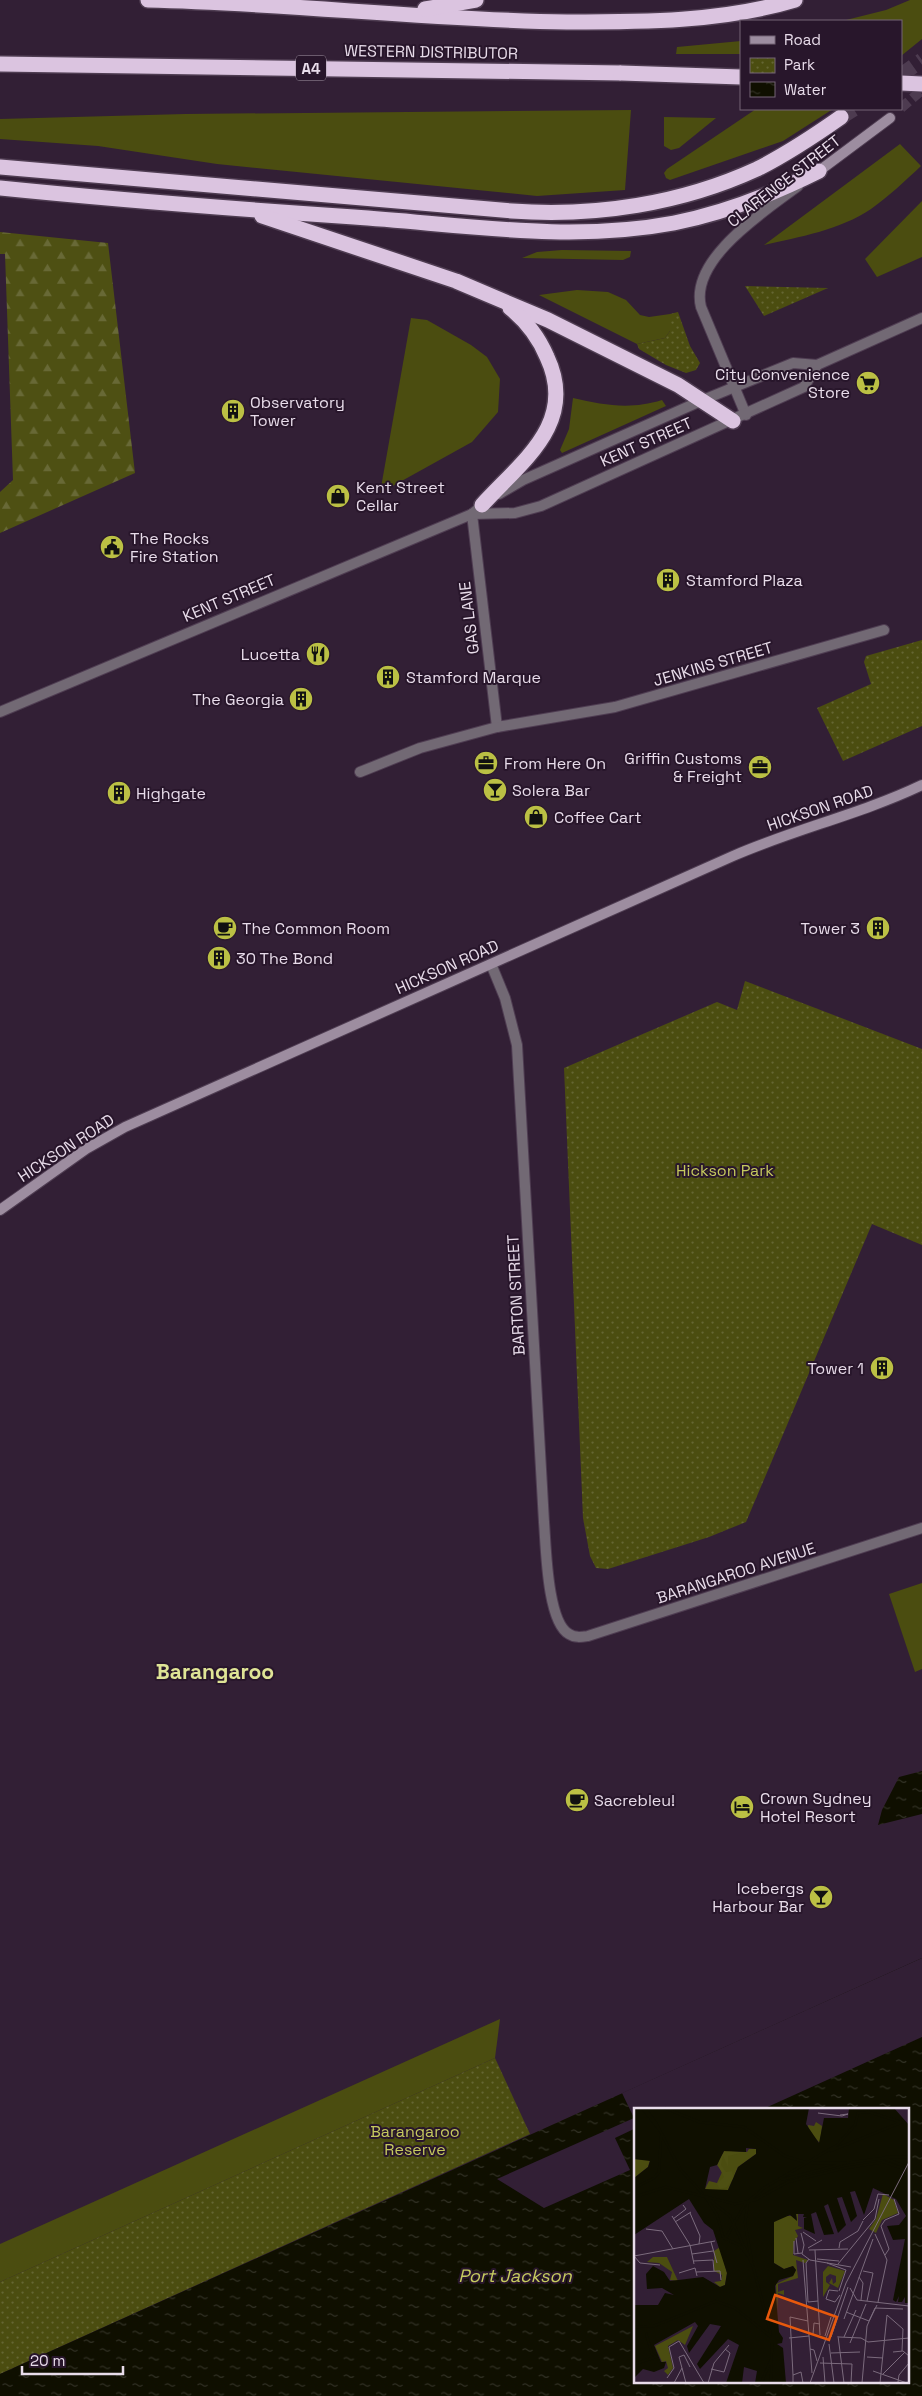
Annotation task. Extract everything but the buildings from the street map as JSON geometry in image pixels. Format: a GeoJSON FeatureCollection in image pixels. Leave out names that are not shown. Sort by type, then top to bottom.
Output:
{"type":"FeatureCollection","features":[{"type":"Feature","properties":{"kind":"highway"},"geometry":{"type":"LineString","coordinates":[[148,0],[503,21],[638,22],[713,16],[795,0]]}},
{"type":"Feature","properties":{"kind":"highway"},"geometry":{"type":"LineString","coordinates":[[324,10],[432,9],[476,0]]}},
{"type":"Feature","properties":{"kind":"highway","name":"WESTERN DISTRIBUTOR"},"geometry":{"type":"LineString","coordinates":[[0,64],[621,73],[740,77]]}},
{"type":"Feature","properties":{"kind":"highway"},"geometry":{"type":"LineString","coordinates":[[902,83],[922,84]]}},
{"type":"Feature","properties":{"kind":"highway"},"geometry":{"type":"LineString","coordinates":[[0,167],[512,211],[583,212],[663,200],[731,180],[774,160],[841,117]]}},
{"type":"Feature","properties":{"kind":"highway"},"geometry":{"type":"LineString","coordinates":[[0,188],[494,229],[588,232],[650,227],[691,219],[764,197],[819,170]]}},
{"type":"Feature","properties":{"kind":"highway"},"geometry":{"type":"LineString","coordinates":[[239,209],[398,260],[500,299],[548,320],[740,418]]}},
{"type":"Feature","properties":{"kind":"highway"},"geometry":{"type":"LineString","coordinates":[[477,509],[542,440],[552,423],[557,405],[555,379],[545,351],[520,317],[500,299]]}},
{"type":"Feature","properties":{"kind":"street","name":"CLARENCE STREET"},"geometry":{"type":"LineString","coordinates":[[740,418],[734,387],[701,307],[699,293],[704,273],[721,251],[757,218],[890,118]]}},
{"type":"Feature","properties":{"kind":"street","name":"KENT STREET"},"geometry":{"type":"LineString","coordinates":[[0,712],[477,509],[524,480],[703,400],[793,363],[817,365],[922,318]]}},
{"type":"Feature","properties":{"kind":"street","name":"KENT STREET"},"geometry":{"type":"LineString","coordinates":[[477,509],[503,514],[532,510],[740,418],[804,387],[817,365]]}},
{"type":"Feature","properties":{"kind":"street","name":"GAS LANE"},"geometry":{"type":"LineString","coordinates":[[477,509],[497,728]]}},
{"type":"Feature","properties":{"kind":"street","name":"JENKINS STREET"},"geometry":{"type":"LineString","coordinates":[[497,728],[615,707],[884,630]]}},
{"type":"Feature","properties":{"kind":"street"},"geometry":{"type":"LineString","coordinates":[[360,772],[420,748],[497,728]]}},
{"type":"Feature","properties":{"kind":"street","name":"HICKSON ROAD"},"geometry":{"type":"LineString","coordinates":[[0,1210],[86,1148],[124,1127],[763,843],[871,807],[922,785]]}},
{"type":"Feature","properties":{"kind":"street","name":"BARTON STREET"},"geometry":{"type":"LineString","coordinates":[[491,964],[505,998],[517,1045],[544,1522],[551,1592],[561,1626]]}},
{"type":"Feature","properties":{"kind":"street","name":"BARANGAROO AVENUE"},"geometry":{"type":"LineString","coordinates":[[561,1626],[568,1634],[577,1637],[588,1636],[922,1528]]}},
{"type":"Feature","properties":{"kind":"green space"},"geometry":{"type":"Polygon","coordinates":[[[910,0],[922,0],[922,39],[902,55],[902,20],[846,20],[886,10],[910,0]]]}},
{"type":"Feature","properties":{"kind":"green space"},"geometry":{"type":"Polygon","coordinates":[[[740,41],[740,54],[676,54],[677,47],[740,41]]]}},
{"type":"Feature","properties":{"kind":"green space"},"geometry":{"type":"Polygon","coordinates":[[[631,110],[625,190],[537,196],[217,164],[98,146],[0,139],[0,119],[185,114],[631,110]]]}},
{"type":"Feature","properties":{"kind":"green space"},"geometry":{"type":"Polygon","coordinates":[[[755,110],[831,110],[783,141],[670,180],[666,178],[664,173],[667,169],[755,110]]]}},
{"type":"Feature","properties":{"kind":"green space"},"geometry":{"type":"Polygon","coordinates":[[[664,117],[716,118],[679,148],[671,150],[664,146],[664,117]]]}},
{"type":"Feature","properties":{"kind":"green space"},"geometry":{"type":"Polygon","coordinates":[[[900,144],[921,166],[871,209],[833,228],[764,245],[900,144]]]}},
{"type":"Feature","properties":{"kind":"green space"},"geometry":{"type":"Polygon","coordinates":[[[922,201],[922,257],[877,277],[865,259],[922,201]]]}},
{"type":"Feature","properties":{"kind":"green space"},"geometry":{"type":"Polygon","coordinates":[[[0,232],[108,243],[135,473],[0,533],[0,492],[13,480],[5,254],[0,254],[0,232]]]}},
{"type":"Feature","properties":{"kind":"green space"},"geometry":{"type":"Polygon","coordinates":[[[562,250],[631,251],[630,257],[623,260],[522,258],[537,252],[562,250]]]}},
{"type":"Feature","properties":{"kind":"green space"},"geometry":{"type":"Polygon","coordinates":[[[745,286],[828,288],[764,316],[745,286]]]}},
{"type":"Feature","properties":{"kind":"green space"},"geometry":{"type":"Polygon","coordinates":[[[577,290],[608,292],[626,300],[640,315],[649,317],[670,314],[670,331],[665,338],[637,344],[539,295],[577,290]]]}},
{"type":"Feature","properties":{"kind":"green space"},"geometry":{"type":"Polygon","coordinates":[[[678,312],[690,346],[700,363],[696,370],[686,373],[666,365],[639,349],[637,344],[665,338],[670,331],[670,314],[678,312]]]}},
{"type":"Feature","properties":{"kind":"green space"},"geometry":{"type":"Polygon","coordinates":[[[411,318],[427,320],[471,345],[487,357],[500,379],[498,412],[472,442],[380,493],[411,318]]]}},
{"type":"Feature","properties":{"kind":"green space"},"geometry":{"type":"Polygon","coordinates":[[[573,398],[595,403],[628,406],[662,400],[666,406],[562,453],[560,450],[569,429],[573,398]]]}},
{"type":"Feature","properties":{"kind":"green space"},"geometry":{"type":"Polygon","coordinates":[[[922,640],[922,726],[843,761],[817,708],[871,684],[864,662],[866,656],[922,640]]]}},
{"type":"Feature","properties":{"kind":"green space","name":"Hickson Park"},"geometry":{"type":"Polygon","coordinates":[[[745,981],[922,1049],[922,1245],[872,1224],[746,1522],[709,1537],[608,1569],[596,1568],[590,1556],[583,1518],[564,1068],[717,1002],[737,1010],[745,981]]]}},
{"type":"Feature","properties":{"kind":"green space"},"geometry":{"type":"Polygon","coordinates":[[[922,1583],[922,1669],[915,1672],[889,1594],[922,1583]]]}},
{"type":"Feature","properties":{"kind":"green space"},"geometry":{"type":"Polygon","coordinates":[[[500,2019],[495,2058],[0,2282],[0,2244],[500,2019]]]}},
{"type":"Feature","properties":{"kind":"green space","name":"Barangaroo Reserve"},"geometry":{"type":"Polygon","coordinates":[[[495,2058],[530,2134],[0,2374],[0,2282],[495,2058]]]}},
{"type":"Feature","properties":{"kind":"water"},"geometry":{"type":"Polygon","coordinates":[[[922,1771],[922,1814],[878,1825],[882,1810],[899,1777],[922,1771]]]}},
{"type":"Feature","properties":{"kind":"water","name":"Port Jackson"},"geometry":{"type":"Polygon","coordinates":[[[922,1958],[922,2396],[0,2396],[0,2374],[922,1958]]]}},
{"type":"Feature","properties":{"kind":"pier"},"geometry":{"type":"Polygon","coordinates":[[[922,1958],[922,2037],[765,2108],[634,2108],[634,2118],[622,2093],[922,1958]]]}},
{"type":"Feature","properties":{"kind":"pier"},"geometry":{"type":"Polygon","coordinates":[[[634,2118],[634,2129],[615,2138],[630,2170],[544,2208],[497,2179],[634,2118]]]}},
{"type":"Feature","properties":{"kind":"tunnel"},"geometry":{"type":"LineString","coordinates":[[902,74],[922,60]]}},
{"type":"Feature","properties":{"kind":"tunnel"},"geometry":{"type":"LineString","coordinates":[[902,107],[922,90]]}},
{"type":"Feature","properties":{"kind":"tunnel"},"geometry":{"type":"LineString","coordinates":[[841,117],[852,110]]}},
{"type":"Feature","properties":{"kind":"place","name":"City Convenience Store"},"geometry":{"type":"Point","coordinates":[868,383]}},
{"type":"Feature","properties":{"kind":"place","name":"Observatory Tower"},"geometry":{"type":"Point","coordinates":[233,411]}},
{"type":"Feature","properties":{"kind":"place","name":"Kent Street Cellar"},"geometry":{"type":"Point","coordinates":[338,496]}},
{"type":"Feature","properties":{"kind":"place","name":"The Rocks Fire Station"},"geometry":{"type":"Point","coordinates":[112,547]}},
{"type":"Feature","properties":{"kind":"place","name":"Stamford Plaza"},"geometry":{"type":"Point","coordinates":[668,580]}},
{"type":"Feature","properties":{"kind":"place","name":"Lucetta"},"geometry":{"type":"Point","coordinates":[318,654]}},
{"type":"Feature","properties":{"kind":"place","name":"Stamford Marque"},"geometry":{"type":"Point","coordinates":[388,677]}},
{"type":"Feature","properties":{"kind":"place","name":"The Georgia"},"geometry":{"type":"Point","coordinates":[301,699]}},
{"type":"Feature","properties":{"kind":"place","name":"From Here On"},"geometry":{"type":"Point","coordinates":[486,763]}},
{"type":"Feature","properties":{"kind":"place","name":"Griffin Customs & Freight"},"geometry":{"type":"Point","coordinates":[760,767]}},
{"type":"Feature","properties":{"kind":"place","name":"Solera Bar"},"geometry":{"type":"Point","coordinates":[495,790]}},
{"type":"Feature","properties":{"kind":"place","name":"Highgate"},"geometry":{"type":"Point","coordinates":[119,793]}},
{"type":"Feature","properties":{"kind":"place","name":"Coffee Cart"},"geometry":{"type":"Point","coordinates":[536,817]}},
{"type":"Feature","properties":{"kind":"place","name":"The Common Room"},"geometry":{"type":"Point","coordinates":[225,928]}},
{"type":"Feature","properties":{"kind":"place","name":"Tower 3"},"geometry":{"type":"Point","coordinates":[878,928]}},
{"type":"Feature","properties":{"kind":"place","name":"30 The Bond"},"geometry":{"type":"Point","coordinates":[219,958]}},
{"type":"Feature","properties":{"kind":"place","name":"Tower 1"},"geometry":{"type":"Point","coordinates":[882,1368]}},
{"type":"Feature","properties":{"kind":"place","name":"Sacrebleu!"},"geometry":{"type":"Point","coordinates":[577,1800]}},
{"type":"Feature","properties":{"kind":"place","name":"Crown Sydney Hotel Resort"},"geometry":{"type":"Point","coordinates":[742,1807]}},
{"type":"Feature","properties":{"kind":"place","name":"Icebergs Harbour Bar"},"geometry":{"type":"Point","coordinates":[821,1897]}},
{"type":"Feature","properties":{"kind":"district","name":"Barangaroo"},"geometry":{"type":"Point","coordinates":[215,1671]}}]}
